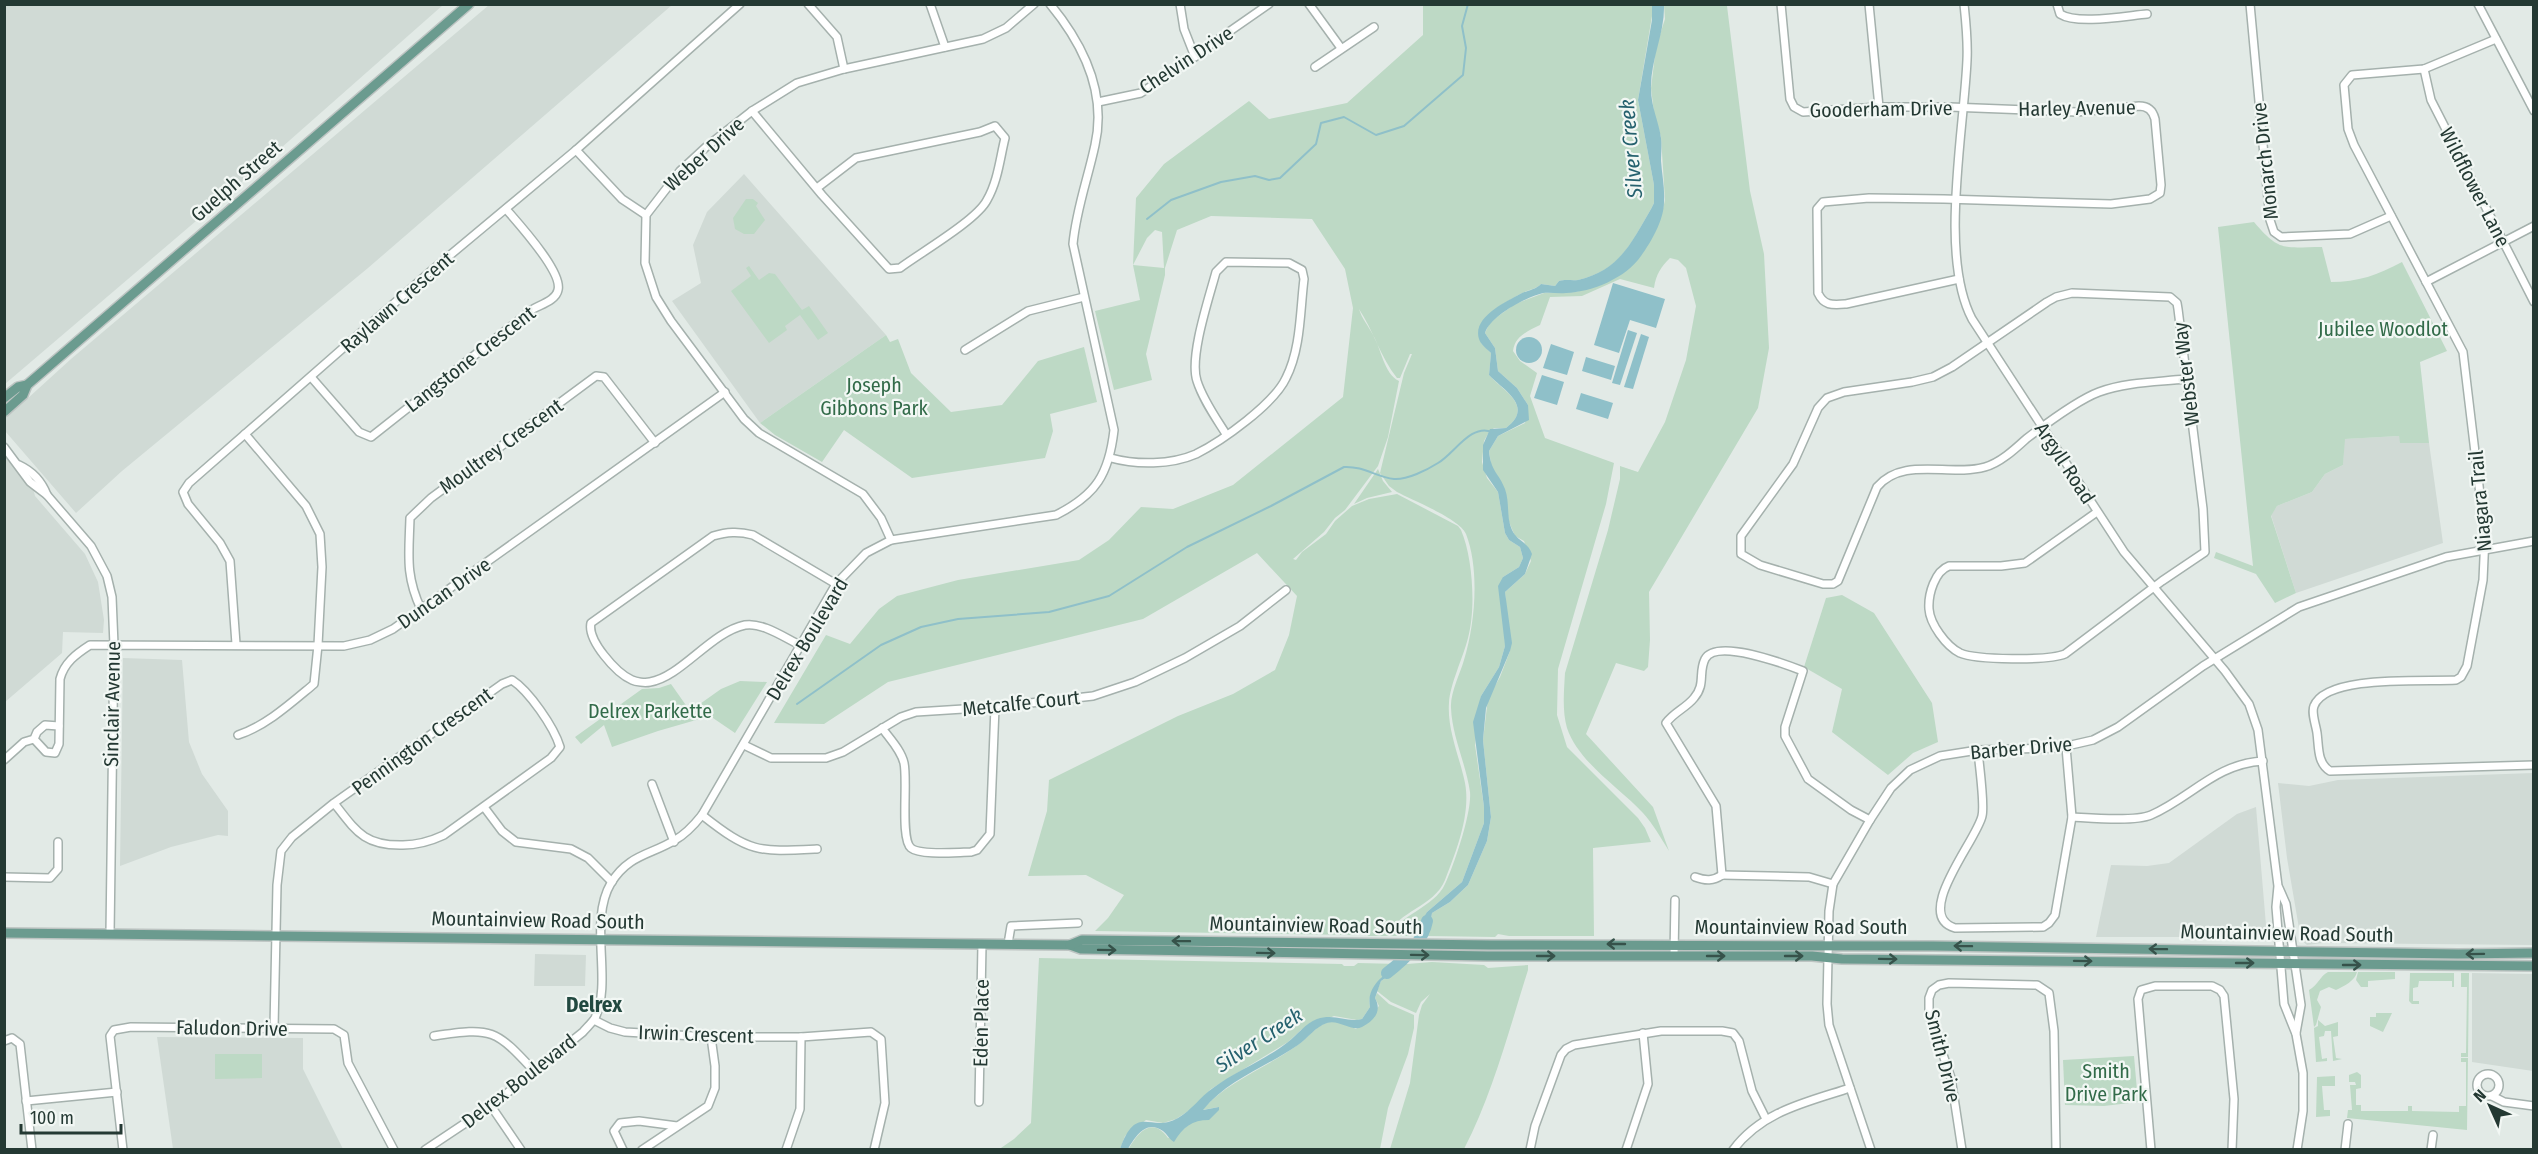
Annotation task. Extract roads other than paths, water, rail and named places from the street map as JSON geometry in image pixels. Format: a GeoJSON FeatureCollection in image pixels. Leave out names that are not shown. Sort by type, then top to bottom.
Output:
{"type":"FeatureCollection","features":[{"type":"Feature","properties":{"kind":"main road","name":"Guelph Street"},"geometry":{"type":"LineString","coordinates":[[4,412],[23,395],[27,385],[469,4]]}},
{"type":"Feature","properties":{"kind":"main road","name":"Guelph Street"},"geometry":{"type":"LineString","coordinates":[[4,398],[18,387],[27,385]]}},
{"type":"Feature","properties":{"kind":"main road","name":"Mountainview Road South"},"geometry":{"type":"LineString","coordinates":[[4,933],[1070,945],[1081,949],[1362,955],[1674,955],[2534,966]]}},
{"type":"Feature","properties":{"kind":"main road","name":"Mountainview Road South"},"geometry":{"type":"LineString","coordinates":[[1070,945],[1082,940],[2534,953]]}},
{"type":"Feature","properties":{"kind":"street","name":"Raylawn Crescent"},"geometry":{"type":"LineString","coordinates":[[236,644],[230,561],[220,543],[188,504],[183,492],[189,483],[431,271],[576,150],[740,4]]}},
{"type":"Feature","properties":{"kind":"street"},"geometry":{"type":"LineString","coordinates":[[808,4],[837,37],[844,69]]}},
{"type":"Feature","properties":{"kind":"street"},"geometry":{"type":"LineString","coordinates":[[930,4],[945,47]]}},
{"type":"Feature","properties":{"kind":"street","name":"Weber Drive"},"geometry":{"type":"LineString","coordinates":[[646,216],[680,171],[752,111],[797,83],[844,69],[983,39],[996,33],[1034,4]]}},
{"type":"Feature","properties":{"kind":"street","name":"Delrex Boulevard"},"geometry":{"type":"LineString","coordinates":[[425,1149],[491,1106],[583,1032],[594,1020],[601,981],[602,911],[612,882],[631,862],[651,850],[674,842],[689,831],[702,815],[836,584],[866,553],[891,540],[1056,515],[1072,507],[1090,492],[1100,479],[1110,458],[1114,430],[1073,244],[1096,142],[1098,102],[1085,56],[1068,26],[1050,4]]}},
{"type":"Feature","properties":{"kind":"street"},"geometry":{"type":"LineString","coordinates":[[1180,4],[1184,28],[1196,57]]}},
{"type":"Feature","properties":{"kind":"street","name":"Chelvin Drive"},"geometry":{"type":"LineString","coordinates":[[1098,102],[1141,93],[1196,57],[1269,4]]}},
{"type":"Feature","properties":{"kind":"street"},"geometry":{"type":"LineString","coordinates":[[1309,4],[1341,48]]}},
{"type":"Feature","properties":{"kind":"street","name":"Gooderham Drive"},"geometry":{"type":"LineString","coordinates":[[1780,4],[1790,99],[1794,107],[1803,112],[1879,107],[1964,108]]}},
{"type":"Feature","properties":{"kind":"street"},"geometry":{"type":"LineString","coordinates":[[1869,4],[1879,107]]}},
{"type":"Feature","properties":{"kind":"street","name":"Argyll Road"},"geometry":{"type":"LineString","coordinates":[[1964,4],[1968,48],[1955,237],[1959,279],[1968,311],[2129,560],[2215,660],[2249,704],[2258,730],[2263,761],[2278,886],[2276,906],[2284,1004],[2296,1034],[2303,1083],[2303,1111],[2297,1149]]}},
{"type":"Feature","properties":{"kind":"street"},"geometry":{"type":"LineString","coordinates":[[2057,4],[2060,14],[2073,18],[2146,14]]}},
{"type":"Feature","properties":{"kind":"street","name":"Monarch Drive"},"geometry":{"type":"LineString","coordinates":[[2250,4],[2270,220],[2274,232],[2281,237],[2342,235],[2356,232],[2391,216]]}},
{"type":"Feature","properties":{"kind":"street"},"geometry":{"type":"LineString","coordinates":[[2478,4],[2534,111]]}},
{"type":"Feature","properties":{"kind":"street"},"geometry":{"type":"LineString","coordinates":[[1315,67],[1374,27]]}},
{"type":"Feature","properties":{"kind":"street","name":"Niagara Trail"},"geometry":{"type":"LineString","coordinates":[[2496,39],[2424,69],[2352,75],[2344,85],[2350,135],[2463,352],[2485,549],[2467,666],[2461,677],[2447,681],[2353,684],[2327,693],[2319,699],[2313,711],[2321,762],[2327,769],[2334,772],[2534,765]]}},
{"type":"Feature","properties":{"kind":"street","name":"Wildflower Lane"},"geometry":{"type":"LineString","coordinates":[[2424,69],[2431,100],[2534,302]]}},
{"type":"Feature","properties":{"kind":"street","name":"Harley Avenue"},"geometry":{"type":"LineString","coordinates":[[1956,199],[2111,204],[2150,199],[2158,196],[2161,190],[2155,119],[2152,111],[2147,107],[2077,112],[1964,108]]}},
{"type":"Feature","properties":{"kind":"street"},"geometry":{"type":"LineString","coordinates":[[752,111],[817,188],[875,256],[889,269],[900,268],[968,219],[986,202],[994,185],[1005,138],[995,126],[980,132],[856,158],[817,188]]}},
{"type":"Feature","properties":{"kind":"street"},"geometry":{"type":"LineString","coordinates":[[576,150],[622,200],[646,216],[645,263],[656,297],[670,321],[744,419],[759,433],[863,494],[881,518],[891,540]]}},
{"type":"Feature","properties":{"kind":"street"},"geometry":{"type":"LineString","coordinates":[[1956,199],[1869,198],[1823,202],[1817,209],[1816,225],[1818,293],[1822,301],[1828,305],[1845,304],[1959,279]]}},
{"type":"Feature","properties":{"kind":"street","name":"Langstone Crescent"},"geometry":{"type":"LineString","coordinates":[[311,377],[359,432],[371,437],[533,309],[554,297],[559,289],[558,280],[538,246],[506,209]]}},
{"type":"Feature","properties":{"kind":"street"},"geometry":{"type":"LineString","coordinates":[[2426,282],[2534,225]]}},
{"type":"Feature","properties":{"kind":"street"},"geometry":{"type":"LineString","coordinates":[[1110,458],[1134,463],[1154,463],[1195,454],[1226,434],[1258,411],[1273,397],[1285,380],[1293,361],[1304,279],[1302,270],[1289,263],[1226,262],[1216,272],[1194,362],[1196,380],[1210,409],[1226,434]]}},
{"type":"Feature","properties":{"kind":"street","name":"Webster Way"},"geometry":{"type":"LineString","coordinates":[[2042,428],[2007,455],[1986,467],[1955,470],[1902,470],[1883,479],[1876,487],[1838,581],[1833,584],[1823,584],[1760,565],[1742,554],[1741,536],[1793,464],[1818,408],[1827,398],[1844,392],[1933,377],[1952,367],[2047,302],[2064,295],[2170,297],[2177,303],[2178,309],[2207,546],[2205,552],[2058,657],[2028,660],[1961,654],[1948,645],[1935,625],[1929,610],[1932,585],[1942,568],[2001,566],[2025,562],[2097,512]]}},
{"type":"Feature","properties":{"kind":"street"},"geometry":{"type":"LineString","coordinates":[[965,350],[1028,311],[1084,297]]}},
{"type":"Feature","properties":{"kind":"street","name":"Moultrey Crescent"},"geometry":{"type":"LineString","coordinates":[[421,609],[411,589],[408,569],[410,518],[431,498],[596,376],[604,377],[655,443]]}},
{"type":"Feature","properties":{"kind":"street"},"geometry":{"type":"LineString","coordinates":[[2042,428],[2098,392],[2185,379]]}},
{"type":"Feature","properties":{"kind":"street","name":"Duncan Drive"},"geometry":{"type":"LineString","coordinates":[[59,726],[60,679],[63,669],[77,654],[90,645],[344,646],[370,640],[393,629],[725,392]]}},
{"type":"Feature","properties":{"kind":"street"},"geometry":{"type":"LineString","coordinates":[[238,735],[250,731],[285,708],[314,684],[322,567],[320,534],[306,506],[245,434]]}},
{"type":"Feature","properties":{"kind":"street","name":"Sinclair Avenue"},"geometry":{"type":"LineString","coordinates":[[4,447],[30,482],[47,495],[91,546],[107,576],[112,597],[114,645],[110,934]]}},
{"type":"Feature","properties":{"kind":"street","name":"Sinclair Avenue"},"geometry":{"type":"LineString","coordinates":[[19,465],[32,473],[44,486],[47,495]]}},
{"type":"Feature","properties":{"kind":"street"},"geometry":{"type":"LineString","coordinates":[[30,482],[32,473]]}},
{"type":"Feature","properties":{"kind":"street"},"geometry":{"type":"LineString","coordinates":[[801,645],[759,626],[747,625],[721,636],[664,677],[650,682],[633,681],[616,669],[597,645],[589,630],[591,622],[713,536],[727,532],[753,535],[836,584]]}},
{"type":"Feature","properties":{"kind":"street","name":"Barber Drive"},"geometry":{"type":"LineString","coordinates":[[1871,1149],[1828,1016],[1829,911],[1833,884],[1870,820],[1891,789],[1910,770],[1940,756],[1978,750],[2066,747],[2093,740],[2118,727],[2276,620],[2308,603],[2446,557],[2534,541]]}},
{"type":"Feature","properties":{"kind":"street","name":"Metcalfe Court"},"geometry":{"type":"LineString","coordinates":[[744,745],[771,758],[826,758],[843,752],[901,717],[916,712],[995,707],[1093,696],[1135,682],[1185,658],[1240,626],[1286,590]]}},
{"type":"Feature","properties":{"kind":"street"},"geometry":{"type":"LineString","coordinates":[[1722,875],[1716,806],[1666,723],[1672,715],[1694,699],[1702,686],[1703,663],[1711,652],[1733,651],[1803,671],[1785,727],[1785,736],[1808,779],[1851,810],[1870,820]]}},
{"type":"Feature","properties":{"kind":"street","name":"Pennington Crescent"},"geometry":{"type":"LineString","coordinates":[[274,1028],[277,885],[281,851],[292,837],[334,803],[502,684],[512,680],[522,687],[557,737],[560,747],[551,758],[484,807],[432,840],[410,845],[381,846],[364,837],[334,803]]}},
{"type":"Feature","properties":{"kind":"street"},"geometry":{"type":"LineString","coordinates":[[882,728],[899,751],[904,763],[907,802],[904,834],[910,847],[918,852],[970,852],[977,850],[990,834],[995,707]]}},
{"type":"Feature","properties":{"kind":"street"},"geometry":{"type":"LineString","coordinates":[[45,725],[59,726],[59,744],[55,753],[46,752],[34,739],[37,732],[45,725]]}},
{"type":"Feature","properties":{"kind":"street"},"geometry":{"type":"LineString","coordinates":[[4,760],[24,742],[34,739]]}},
{"type":"Feature","properties":{"kind":"street"},"geometry":{"type":"LineString","coordinates":[[1978,750],[1982,815],[1942,893],[1941,920],[1945,925],[1955,928],[2043,927],[2055,915],[2072,817],[2066,747]]}},
{"type":"Feature","properties":{"kind":"street"},"geometry":{"type":"LineString","coordinates":[[2072,817],[2114,819],[2149,816],[2230,767],[2263,761]]}},
{"type":"Feature","properties":{"kind":"street"},"geometry":{"type":"LineString","coordinates":[[652,784],[674,842]]}},
{"type":"Feature","properties":{"kind":"street"},"geometry":{"type":"LineString","coordinates":[[484,807],[502,831],[516,842],[572,849],[588,858],[612,882]]}},
{"type":"Feature","properties":{"kind":"street"},"geometry":{"type":"LineString","coordinates":[[702,815],[731,838],[750,847],[768,851],[817,849]]}},
{"type":"Feature","properties":{"kind":"street"},"geometry":{"type":"LineString","coordinates":[[4,877],[50,878],[58,869],[58,842]]}},
{"type":"Feature","properties":{"kind":"street"},"geometry":{"type":"LineString","coordinates":[[1695,877],[1706,881],[1722,875],[1809,878],[1833,884]]}},
{"type":"Feature","properties":{"kind":"street","name":"Argyll Road"},"geometry":{"type":"LineString","coordinates":[[2278,886],[2286,904],[2301,1005],[2296,1034]]}},
{"type":"Feature","properties":{"kind":"street"},"geometry":{"type":"LineString","coordinates":[[1674,955],[1675,900]]}},
{"type":"Feature","properties":{"kind":"street"},"geometry":{"type":"LineString","coordinates":[[1008,944],[1011,926],[1078,923]]}},
{"type":"Feature","properties":{"kind":"street","name":"Eden Place"},"geometry":{"type":"LineString","coordinates":[[979,1102],[982,944]]}},
{"type":"Feature","properties":{"kind":"street","name":"Smith Drive"},"geometry":{"type":"LineString","coordinates":[[1962,1149],[1951,1078],[1929,1014],[1928,1005],[1932,990],[1939,984],[2037,985],[2049,993],[2054,1031],[2056,1149]]}},
{"type":"Feature","properties":{"kind":"street"},"geometry":{"type":"LineString","coordinates":[[2151,1149],[2138,999],[2141,990],[2155,986],[2212,986],[2220,990],[2224,996],[2234,1099],[2232,1149]]}},
{"type":"Feature","properties":{"kind":"street","name":"Irwin Crescent"},"geometry":{"type":"LineString","coordinates":[[594,1020],[625,1032],[711,1037],[801,1037],[871,1032],[881,1039],[885,1103],[874,1149]]}},
{"type":"Feature","properties":{"kind":"street","name":"Faludon Drive"},"geometry":{"type":"LineString","coordinates":[[123,1149],[110,1036],[114,1030],[130,1027],[334,1029],[344,1035],[348,1063],[394,1149]]}},
{"type":"Feature","properties":{"kind":"street"},"geometry":{"type":"LineString","coordinates":[[1530,1149],[1534,1126],[1561,1055],[1566,1049],[1574,1045],[1643,1033],[1669,1030],[1733,1033],[1739,1041],[1754,1097],[1766,1119]]}},
{"type":"Feature","properties":{"kind":"street"},"geometry":{"type":"LineString","coordinates":[[434,1036],[489,1032],[507,1042],[535,1072]]}},
{"type":"Feature","properties":{"kind":"street"},"geometry":{"type":"LineString","coordinates":[[1626,1149],[1648,1084],[1643,1033]]}},
{"type":"Feature","properties":{"kind":"street"},"geometry":{"type":"LineString","coordinates":[[642,1149],[708,1106],[715,1088],[711,1037]]}},
{"type":"Feature","properties":{"kind":"street"},"geometry":{"type":"LineString","coordinates":[[786,1149],[800,1109],[801,1037]]}},
{"type":"Feature","properties":{"kind":"street"},"geometry":{"type":"LineString","coordinates":[[4,1041],[12,1038],[20,1044],[32,1149]]}},
{"type":"Feature","properties":{"kind":"street"},"geometry":{"type":"LineString","coordinates":[[1733,1149],[1766,1119],[1789,1108],[1850,1088]]}},
{"type":"Feature","properties":{"kind":"street"},"geometry":{"type":"LineString","coordinates":[[26,1101],[117,1092]]}},
{"type":"Feature","properties":{"kind":"street"},"geometry":{"type":"LineString","coordinates":[[2492,1096],[2504,1102],[2534,1106]]}},
{"type":"Feature","properties":{"kind":"street"},"geometry":{"type":"LineString","coordinates":[[491,1106],[521,1149]]}},
{"type":"Feature","properties":{"kind":"street"},"geometry":{"type":"LineString","coordinates":[[623,1149],[614,1131],[620,1123],[639,1121],[676,1126]]}},
{"type":"Feature","properties":{"kind":"street"},"geometry":{"type":"LineString","coordinates":[[2348,1124],[2345,1149],[2351,1149]]}},
{"type":"Feature","properties":{"kind":"street"},"geometry":{"type":"LineString","coordinates":[[2432,1149],[2433,1135]]}},
{"type":"Feature","properties":{"kind":"water"},"geometry":{"type":"Polygon","coordinates":[[[1652,5],[1664,5],[1664,16],[1651,78],[1652,102],[1661,138],[1664,192],[1662,216],[1656,230],[1635,264],[1618,277],[1587,290],[1543,293],[1527,299],[1501,314],[1485,333],[1495,348],[1498,371],[1517,388],[1528,405],[1529,420],[1498,436],[1489,451],[1493,468],[1505,489],[1512,530],[1532,554],[1525,574],[1505,592],[1512,643],[1486,708],[1483,740],[1491,817],[1487,841],[1468,885],[1450,902],[1432,913],[1428,936],[1420,936],[1423,919],[1427,912],[1462,882],[1484,823],[1473,722],[1481,696],[1499,667],[1505,646],[1498,586],[1503,577],[1519,567],[1523,558],[1520,547],[1509,540],[1505,533],[1498,492],[1483,470],[1483,445],[1490,429],[1506,428],[1518,413],[1517,406],[1514,399],[1489,375],[1491,353],[1480,341],[1478,331],[1485,317],[1520,294],[1541,284],[1555,286],[1559,281],[1578,280],[1614,262],[1630,244],[1651,209],[1654,203],[1654,185],[1638,100],[1652,20],[1652,5]]]}},
{"type":"Feature","properties":{"kind":"water"},"geometry":{"type":"Polygon","coordinates":[[[1613,283],[1665,299],[1656,328],[1630,320],[1619,353],[1594,345],[1613,283]]]}},
{"type":"Feature","properties":{"kind":"water"},"geometry":{"type":"Polygon","coordinates":[[[1628,330],[1637,333],[1620,385],[1612,383],[1628,330]]]}},
{"type":"Feature","properties":{"kind":"water"},"geometry":{"type":"Polygon","coordinates":[[[1641,334],[1649,337],[1633,389],[1624,387],[1641,334]]]}},
{"type":"Feature","properties":{"kind":"water"},"geometry":{"type":"Polygon","coordinates":[[[1529,337],[1538,341],[1542,350],[1538,359],[1529,363],[1520,359],[1516,350],[1520,341],[1529,337]]]}},
{"type":"Feature","properties":{"kind":"water"},"geometry":{"type":"Polygon","coordinates":[[[1551,344],[1574,352],[1567,375],[1543,368],[1551,344]]]}},
{"type":"Feature","properties":{"kind":"water"},"geometry":{"type":"Polygon","coordinates":[[[1586,357],[1615,366],[1611,380],[1582,371],[1586,357]]]}},
{"type":"Feature","properties":{"kind":"water"},"geometry":{"type":"Polygon","coordinates":[[[1542,375],[1564,382],[1557,405],[1534,398],[1542,375]]]}},
{"type":"Feature","properties":{"kind":"water"},"geometry":{"type":"Polygon","coordinates":[[[1581,393],[1613,403],[1608,419],[1576,409],[1581,393]]]}},
{"type":"Feature","properties":{"kind":"water"},"geometry":{"type":"Polygon","coordinates":[[[1399,964],[1407,964],[1381,981],[1375,998],[1378,1007],[1376,1015],[1367,1024],[1358,1028],[1331,1022],[1323,1025],[1286,1053],[1223,1090],[1203,1110],[1219,1107],[1219,1110],[1209,1120],[1188,1125],[1174,1142],[1163,1131],[1151,1127],[1142,1131],[1128,1149],[1120,1149],[1126,1135],[1138,1123],[1168,1122],[1178,1118],[1213,1088],[1288,1042],[1313,1021],[1323,1017],[1362,1019],[1370,1007],[1369,1000],[1373,987],[1399,964]]]}},
{"type":"Feature","properties":{"kind":"waterway"},"geometry":{"type":"LineString","coordinates":[[1147,219],[1171,200],[1221,182],[1255,176],[1269,180],[1280,178],[1316,144],[1321,123],[1344,117],[1376,135],[1404,126],[1463,75],[1466,48],[1462,26],[1468,4]]}},
{"type":"Feature","properties":{"kind":"waterway"},"geometry":{"type":"LineString","coordinates":[[797,704],[881,645],[921,627],[958,619],[1049,612],[1109,596],[1187,547],[1344,467],[1358,468],[1388,478],[1405,478],[1438,463],[1470,435],[1484,430],[1492,432]]}},
{"type":"Feature","properties":{"kind":"waterway","name":"Silver Creek"},"geometry":{"type":"LineString","coordinates":[[1387,973],[1417,943],[1427,921]]}},
{"type":"Feature","properties":{"kind":"district","name":"Delrex"},"geometry":{"type":"Point","coordinates":[594,1005]}},
{"type":"Feature","properties":{"kind":"park label","name":"Jubilee Woodlot"},"geometry":{"type":"Point","coordinates":[2383,329]}},
{"type":"Feature","properties":{"kind":"park label","name":"Joseph Gibbons Park"},"geometry":{"type":"Point","coordinates":[874,396]}},
{"type":"Feature","properties":{"kind":"park label","name":"Delrex Parkette"},"geometry":{"type":"Point","coordinates":[650,711]}},
{"type":"Feature","properties":{"kind":"park label","name":"Smith Drive Park"},"geometry":{"type":"Point","coordinates":[2106,1082]}}]}
